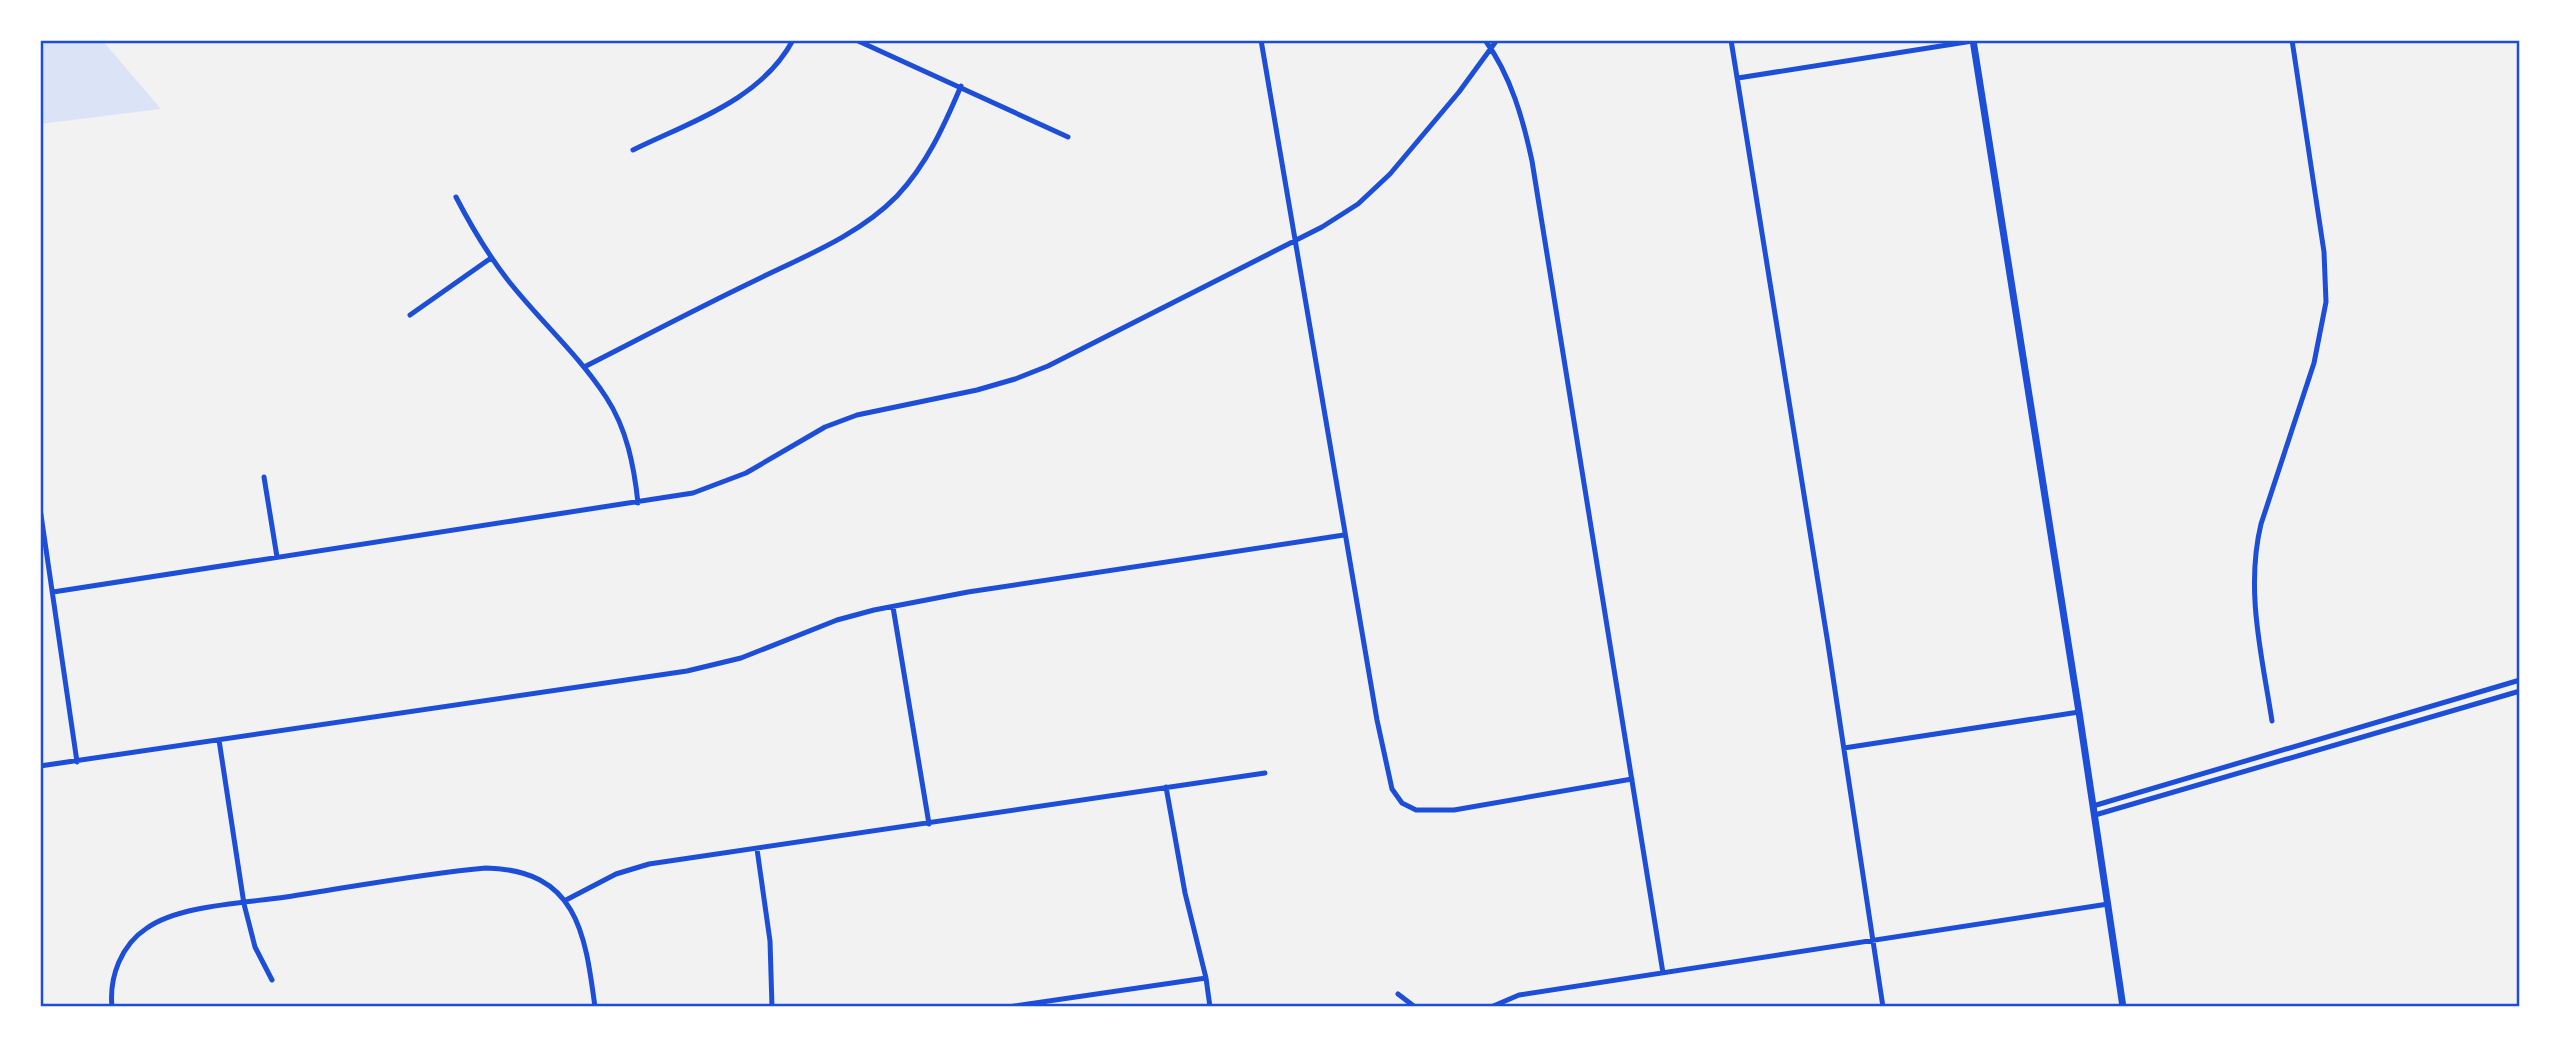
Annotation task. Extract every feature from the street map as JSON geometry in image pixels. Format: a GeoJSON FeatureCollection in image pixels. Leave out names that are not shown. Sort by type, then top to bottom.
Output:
{"type":"FeatureCollection","features":[{"type":"Feature","properties":{"kind":"street"},"geometry":{"type":"LineString","coordinates":[[633,150],[744,94],[776,66],[793,40]]}},
{"type":"Feature","properties":{"kind":"street"},"geometry":{"type":"LineString","coordinates":[[856,40],[1068,137]]}},
{"type":"Feature","properties":{"kind":"street"},"geometry":{"type":"LineString","coordinates":[[1261,40],[1344,535],[1386,770],[1392,789],[1402,803],[1423,811],[1454,810],[1632,779]]}},
{"type":"Feature","properties":{"kind":"street"},"geometry":{"type":"LineString","coordinates":[[1485,40],[1511,88],[1532,161],[1662,973]]}},
{"type":"Feature","properties":{"kind":"street"},"geometry":{"type":"LineString","coordinates":[[53,592],[693,493],[734,479],[825,427],[857,415],[977,390],[1028,374],[1116,334],[1349,211],[1371,193],[1421,138],[1497,40]]}},
{"type":"Feature","properties":{"kind":"street"},"geometry":{"type":"LineString","coordinates":[[1731,40],[1883,1007]]}},
{"type":"Feature","properties":{"kind":"street"},"geometry":{"type":"LineString","coordinates":[[2272,721],[2255,611],[2255,554],[2261,524],[2317,353],[2326,290],[2324,252],[2291,40]]}},
{"type":"Feature","properties":{"kind":"street"},"geometry":{"type":"LineString","coordinates":[[1738,78],[1975,41],[2080,712],[2123,1007]]}},
{"type":"Feature","properties":{"kind":"street"},"geometry":{"type":"LineString","coordinates":[[584,367],[819,249],[871,218],[898,195],[922,164],[945,123],[961,86]]}},
{"type":"Feature","properties":{"kind":"street"},"geometry":{"type":"LineString","coordinates":[[456,197],[491,258],[607,398],[622,429],[633,464],[638,503]]}},
{"type":"Feature","properties":{"kind":"street"},"geometry":{"type":"LineString","coordinates":[[410,315],[491,258]]}},
{"type":"Feature","properties":{"kind":"street"},"geometry":{"type":"LineString","coordinates":[[264,477],[277,557]]}},
{"type":"Feature","properties":{"kind":"street"},"geometry":{"type":"LineString","coordinates":[[40,508],[77,762]]}},
{"type":"Feature","properties":{"kind":"street"},"geometry":{"type":"LineString","coordinates":[[40,766],[724,663],[837,620],[893,607],[993,588],[1344,535]]}},
{"type":"Feature","properties":{"kind":"street"},"geometry":{"type":"LineString","coordinates":[[893,607],[929,824]]}},
{"type":"Feature","properties":{"kind":"street"},"geometry":{"type":"LineString","coordinates":[[2093,806],[2520,680]]}},
{"type":"Feature","properties":{"kind":"street"},"geometry":{"type":"LineString","coordinates":[[2095,815],[2520,691]]}},
{"type":"Feature","properties":{"kind":"street"},"geometry":{"type":"LineString","coordinates":[[1844,748],[2080,712]]}},
{"type":"Feature","properties":{"kind":"street"},"geometry":{"type":"LineString","coordinates":[[219,740],[244,904],[255,947],[272,980]]}},
{"type":"Feature","properties":{"kind":"street"},"geometry":{"type":"LineString","coordinates":[[566,900],[593,884],[649,864],[1265,773]]}},
{"type":"Feature","properties":{"kind":"street"},"geometry":{"type":"LineString","coordinates":[[1166,788],[1210,1007]]}},
{"type":"Feature","properties":{"kind":"street"},"geometry":{"type":"LineString","coordinates":[[757,849],[770,941],[772,1007]]}},
{"type":"Feature","properties":{"kind":"street"},"geometry":{"type":"LineString","coordinates":[[112,1007],[112,988],[117,965],[137,935],[161,920],[182,913],[486,868],[508,869],[529,875],[552,887],[566,900],[576,920],[587,955],[595,1007]]}},
{"type":"Feature","properties":{"kind":"street"},"geometry":{"type":"LineString","coordinates":[[1491,1007],[1519,995],[2108,904]]}},
{"type":"Feature","properties":{"kind":"street"},"geometry":{"type":"LineString","coordinates":[[1008,1007],[1206,978]]}},
{"type":"Feature","properties":{"kind":"street"},"geometry":{"type":"LineString","coordinates":[[1398,994],[1415,1007]]}},
{"type":"Feature","properties":{"kind":"shaded area"},"geometry":{"type":"Polygon","coordinates":[[[40,40],[102,40],[161,109],[40,124],[40,40]]]}}]}
